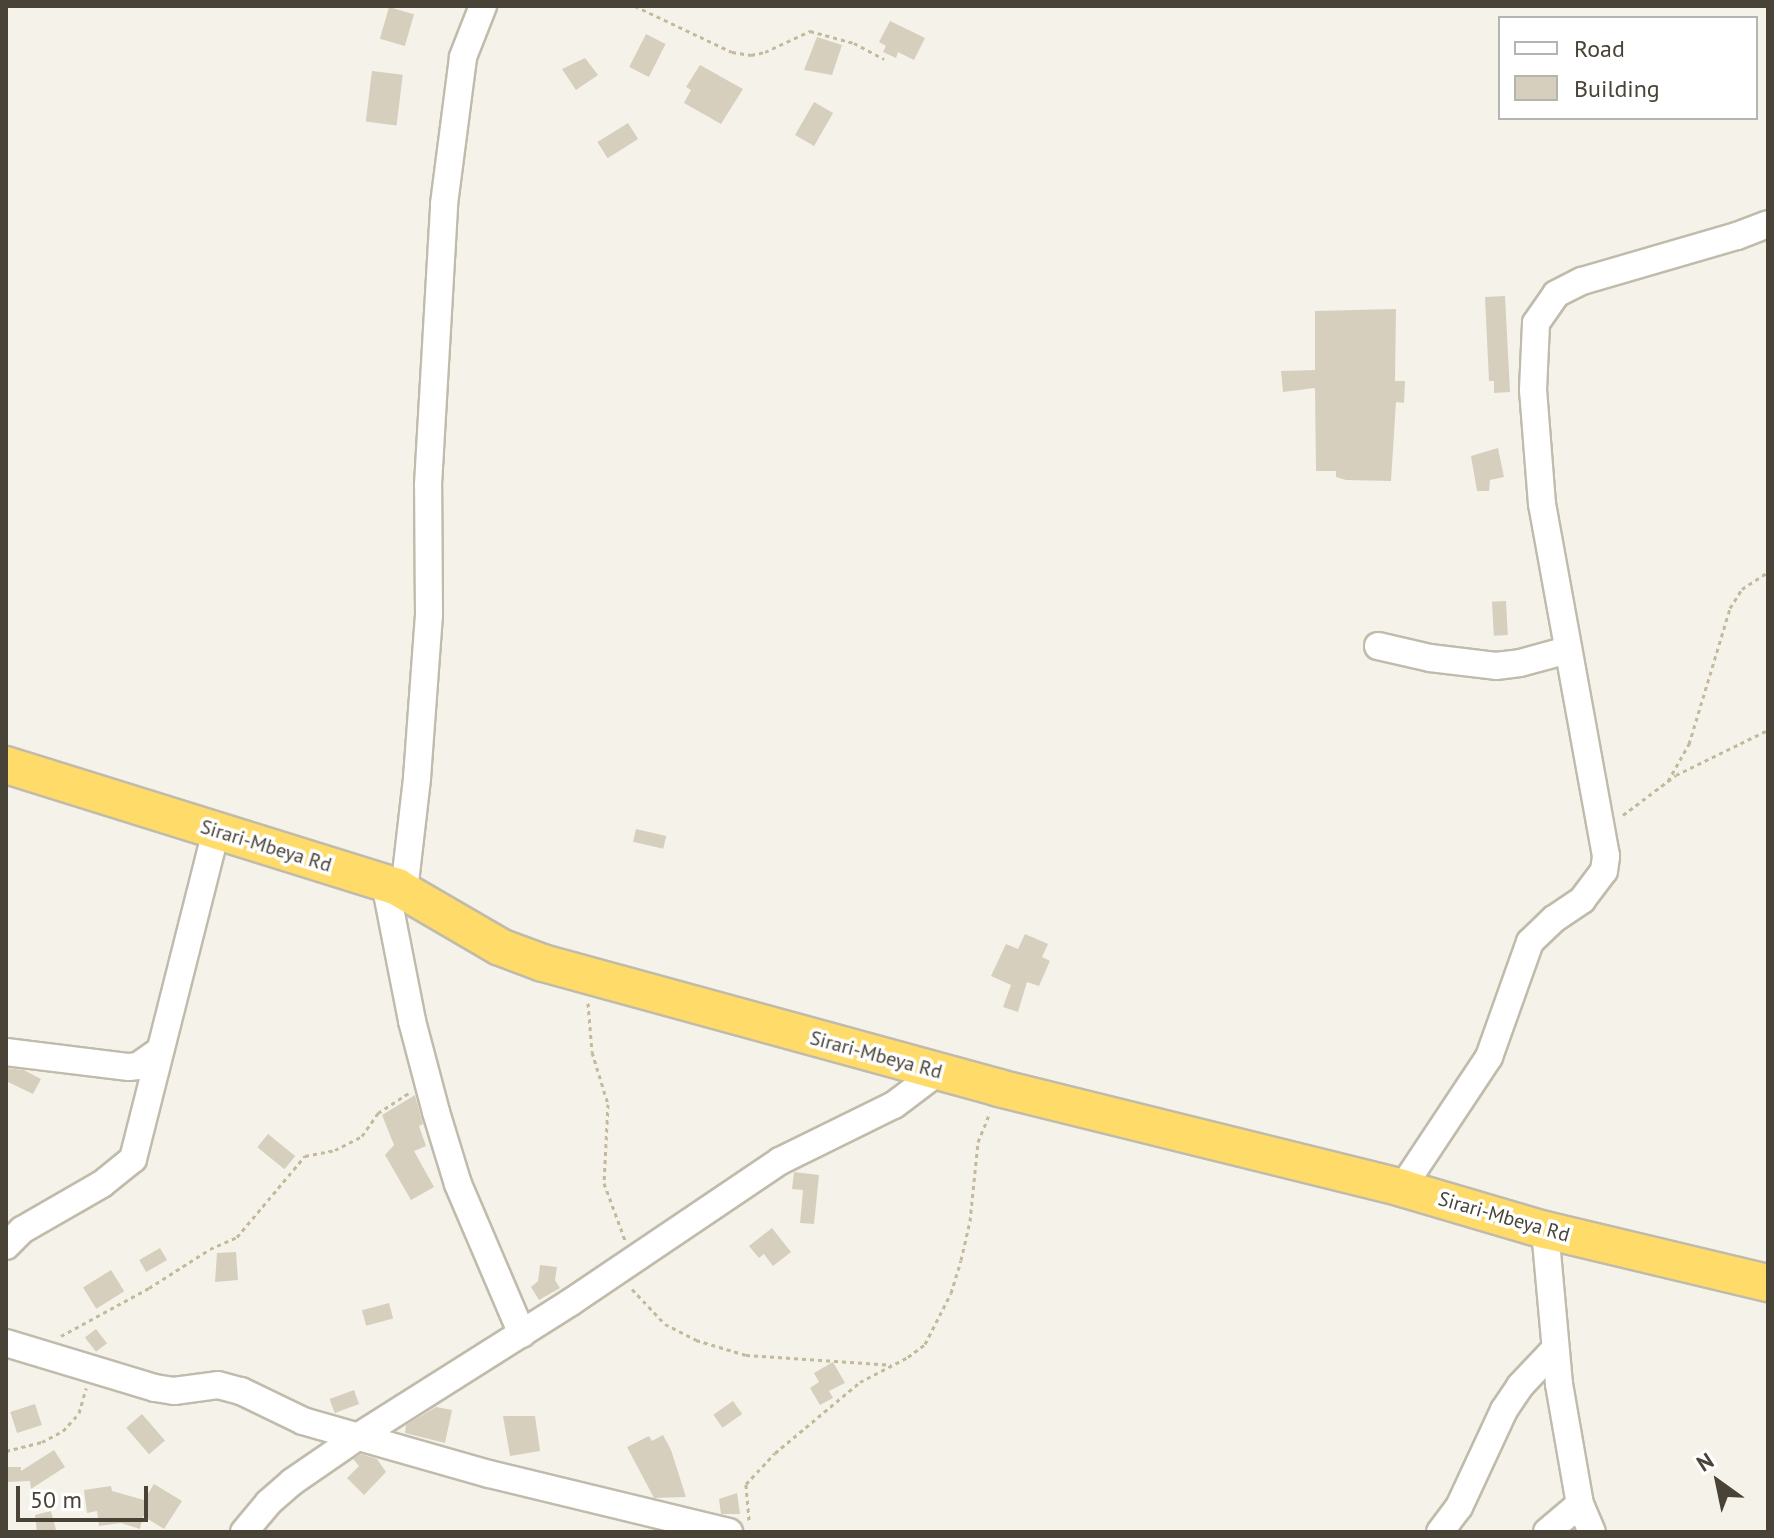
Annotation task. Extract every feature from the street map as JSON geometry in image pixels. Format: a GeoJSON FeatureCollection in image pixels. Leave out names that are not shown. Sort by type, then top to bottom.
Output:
{"type":"FeatureCollection","features":[{"type":"Feature","properties":{"kind":"highway","name":"Sirari-Mbeya Rd"},"geometry":{"type":"LineString","coordinates":[[6,765],[394,887],[459,920],[500,947],[587,975],[999,1088],[1402,1188],[1545,1230],[1768,1283]]}},
{"type":"Feature","properties":{"kind":"street"},"geometry":{"type":"LineString","coordinates":[[483,6],[463,57],[444,204],[428,485],[429,614],[417,778],[394,887],[423,1063],[458,1184],[522,1334]]}},
{"type":"Feature","properties":{"kind":"street"},"geometry":{"type":"LineString","coordinates":[[1402,1188],[1489,1057],[1530,942],[1554,919],[1582,900],[1604,871],[1606,856],[1542,504],[1533,390],[1536,323],[1543,308],[1556,294],[1582,281],[1768,224]]}},
{"type":"Feature","properties":{"kind":"street"},"geometry":{"type":"LineString","coordinates":[[1378,646],[1430,658],[1496,666],[1568,650]]}},
{"type":"Feature","properties":{"kind":"street"},"geometry":{"type":"LineString","coordinates":[[6,1246],[22,1230],[90,1192],[133,1159],[216,831]]}},
{"type":"Feature","properties":{"kind":"street"},"geometry":{"type":"LineString","coordinates":[[6,1052],[129,1067],[158,1052]]}},
{"type":"Feature","properties":{"kind":"street"},"geometry":{"type":"LineString","coordinates":[[244,1532],[268,1503],[292,1482],[359,1436],[522,1334],[780,1161],[894,1105],[938,1072]]}},
{"type":"Feature","properties":{"kind":"street"},"geometry":{"type":"LineString","coordinates":[[1545,1230],[1555,1349],[1580,1504],[1592,1532]]}},
{"type":"Feature","properties":{"kind":"street"},"geometry":{"type":"LineString","coordinates":[[6,1343],[174,1391],[218,1385],[241,1391],[303,1421],[489,1474],[729,1532]]}},
{"type":"Feature","properties":{"kind":"street"},"geometry":{"type":"LineString","coordinates":[[1440,1532],[1459,1507],[1504,1410],[1555,1349]]}},
{"type":"Feature","properties":{"kind":"street"},"geometry":{"type":"LineString","coordinates":[[1547,1532],[1580,1504]]}},
{"type":"Feature","properties":{"kind":"path"},"geometry":{"type":"LineString","coordinates":[[635,6],[732,52],[751,55],[765,52],[810,31],[854,43],[884,59]]}},
{"type":"Feature","properties":{"kind":"path"},"geometry":{"type":"LineString","coordinates":[[1668,781],[1689,744],[1730,608],[1742,589],[1768,572]]}},
{"type":"Feature","properties":{"kind":"path"},"geometry":{"type":"LineString","coordinates":[[1623,815],[1668,781],[1768,730]]}},
{"type":"Feature","properties":{"kind":"path"},"geometry":{"type":"LineString","coordinates":[[587,975],[590,1038],[608,1104],[604,1183],[624,1266],[665,1324],[696,1340],[746,1355],[891,1365]]}},
{"type":"Feature","properties":{"kind":"path"},"geometry":{"type":"LineString","coordinates":[[33,1351],[243,1233],[276,1188],[305,1156],[335,1150],[364,1135],[378,1113],[409,1093],[423,1063]]}},
{"type":"Feature","properties":{"kind":"path"},"geometry":{"type":"LineString","coordinates":[[749,1532],[748,1481],[775,1453],[860,1382],[925,1344],[951,1293],[970,1221],[978,1142],[999,1088]]}},
{"type":"Feature","properties":{"kind":"path"},"geometry":{"type":"LineString","coordinates":[[6,1451],[42,1442],[73,1423],[91,1369]]}},
{"type":"Feature","properties":{"kind":"building"},"geometry":{"type":"Polygon","coordinates":[[[389,7],[414,14],[405,46],[380,39],[389,7]]]}},
{"type":"Feature","properties":{"kind":"building"},"geometry":{"type":"Polygon","coordinates":[[[890,21],[925,38],[914,60],[898,52],[896,58],[883,52],[886,46],[879,42],[890,21]]]}},
{"type":"Feature","properties":{"kind":"building"},"geometry":{"type":"Polygon","coordinates":[[[646,34],[666,44],[649,77],[629,67],[646,34]]]}},
{"type":"Feature","properties":{"kind":"building"},"geometry":{"type":"Polygon","coordinates":[[[817,37],[842,45],[832,75],[804,70],[817,37]]]}},
{"type":"Feature","properties":{"kind":"building"},"geometry":{"type":"Polygon","coordinates":[[[585,58],[598,75],[576,90],[562,69],[585,58]]]}},
{"type":"Feature","properties":{"kind":"building"},"geometry":{"type":"Polygon","coordinates":[[[700,65],[743,89],[721,124],[684,103],[691,90],[686,87],[700,65]]]}},
{"type":"Feature","properties":{"kind":"building"},"geometry":{"type":"Polygon","coordinates":[[[372,71],[403,75],[397,125],[366,122],[372,71]]]}},
{"type":"Feature","properties":{"kind":"building"},"geometry":{"type":"Polygon","coordinates":[[[814,102],[833,113],[814,146],[795,135],[814,102]]]}},
{"type":"Feature","properties":{"kind":"building"},"geometry":{"type":"Polygon","coordinates":[[[628,123],[638,139],[608,158],[597,142],[628,123]]]}},
{"type":"Feature","properties":{"kind":"building"},"geometry":{"type":"Polygon","coordinates":[[[1505,296],[1510,392],[1494,393],[1494,381],[1489,381],[1485,297],[1505,296]]]}},
{"type":"Feature","properties":{"kind":"building"},"geometry":{"type":"Polygon","coordinates":[[[1396,309],[1395,381],[1405,381],[1404,403],[1396,402],[1391,481],[1346,480],[1336,477],[1336,471],[1316,471],[1315,388],[1283,392],[1281,371],[1315,370],[1315,311],[1396,309]]]}},
{"type":"Feature","properties":{"kind":"building"},"geometry":{"type":"Polygon","coordinates":[[[1498,448],[1504,477],[1490,480],[1489,491],[1477,491],[1471,456],[1498,448]]]}},
{"type":"Feature","properties":{"kind":"building"},"geometry":{"type":"Polygon","coordinates":[[[1506,601],[1508,635],[1494,636],[1492,602],[1506,601]]]}},
{"type":"Feature","properties":{"kind":"building"},"geometry":{"type":"Polygon","coordinates":[[[636,829],[666,836],[663,849],[633,842],[636,829]]]}},
{"type":"Feature","properties":{"kind":"building"},"geometry":{"type":"Polygon","coordinates":[[[1025,934],[1048,944],[1042,957],[1050,961],[1039,986],[1027,982],[1018,1012],[1003,1007],[1011,985],[991,976],[1006,944],[1018,949],[1025,934]]]}},
{"type":"Feature","properties":{"kind":"building"},"geometry":{"type":"Polygon","coordinates":[[[6,1068],[24,1070],[41,1079],[33,1094],[6,1081],[6,1068]]]}},
{"type":"Feature","properties":{"kind":"building"},"geometry":{"type":"Polygon","coordinates":[[[415,1095],[423,1124],[419,1126],[426,1146],[414,1151],[434,1187],[411,1200],[385,1155],[394,1145],[382,1115],[415,1095]]]}},
{"type":"Feature","properties":{"kind":"building"},"geometry":{"type":"Polygon","coordinates":[[[268,1134],[295,1156],[285,1169],[257,1147],[268,1134]]]}},
{"type":"Feature","properties":{"kind":"building"},"geometry":{"type":"Polygon","coordinates":[[[794,1172],[819,1175],[814,1224],[800,1223],[803,1190],[792,1189],[794,1172]]]}},
{"type":"Feature","properties":{"kind":"building"},"geometry":{"type":"Polygon","coordinates":[[[772,1228],[791,1252],[773,1266],[764,1254],[759,1258],[749,1246],[772,1228]]]}},
{"type":"Feature","properties":{"kind":"building"},"geometry":{"type":"Polygon","coordinates":[[[160,1248],[167,1260],[146,1272],[139,1260],[160,1248]]]}},
{"type":"Feature","properties":{"kind":"building"},"geometry":{"type":"Polygon","coordinates":[[[236,1252],[238,1280],[215,1282],[217,1253],[236,1252]]]}},
{"type":"Feature","properties":{"kind":"building"},"geometry":{"type":"Polygon","coordinates":[[[540,1265],[557,1267],[555,1280],[560,1288],[539,1300],[531,1287],[538,1281],[540,1265]]]}},
{"type":"Feature","properties":{"kind":"building"},"geometry":{"type":"Polygon","coordinates":[[[111,1270],[124,1291],[96,1309],[83,1287],[111,1270]]]}},
{"type":"Feature","properties":{"kind":"building"},"geometry":{"type":"Polygon","coordinates":[[[389,1303],[393,1318],[366,1326],[362,1310],[389,1303]]]}},
{"type":"Feature","properties":{"kind":"building"},"geometry":{"type":"Polygon","coordinates":[[[96,1329],[107,1343],[96,1352],[85,1338],[96,1329]]]}},
{"type":"Feature","properties":{"kind":"building"},"geometry":{"type":"Polygon","coordinates":[[[833,1362],[845,1383],[829,1391],[833,1398],[820,1405],[810,1388],[819,1382],[814,1373],[833,1362]]]}},
{"type":"Feature","properties":{"kind":"building"},"geometry":{"type":"Polygon","coordinates":[[[354,1390],[359,1404],[335,1413],[330,1399],[354,1390]]]}},
{"type":"Feature","properties":{"kind":"building"},"geometry":{"type":"Polygon","coordinates":[[[733,1401],[742,1414],[723,1428],[713,1415],[733,1401]]]}},
{"type":"Feature","properties":{"kind":"building"},"geometry":{"type":"Polygon","coordinates":[[[35,1404],[42,1425],[17,1433],[10,1412],[35,1404]]]}},
{"type":"Feature","properties":{"kind":"building"},"geometry":{"type":"Polygon","coordinates":[[[436,1407],[452,1410],[445,1443],[405,1433],[406,1425],[436,1407]]]}},
{"type":"Feature","properties":{"kind":"building"},"geometry":{"type":"Polygon","coordinates":[[[142,1414],[165,1440],[149,1454],[126,1428],[142,1414]]]}},
{"type":"Feature","properties":{"kind":"building"},"geometry":{"type":"Polygon","coordinates":[[[503,1416],[535,1416],[540,1451],[510,1456],[503,1416]]]}},
{"type":"Feature","properties":{"kind":"building"},"geometry":{"type":"Polygon","coordinates":[[[663,1435],[686,1497],[654,1498],[627,1447],[649,1436],[652,1441],[663,1435]]]}},
{"type":"Feature","properties":{"kind":"building"},"geometry":{"type":"Polygon","coordinates":[[[54,1450],[65,1467],[31,1489],[30,1481],[6,1482],[6,1467],[21,1467],[21,1471],[54,1450]]]}},
{"type":"Feature","properties":{"kind":"building"},"geometry":{"type":"Polygon","coordinates":[[[361,1454],[377,1459],[386,1472],[364,1495],[347,1478],[359,1466],[353,1459],[361,1454]]]}},
{"type":"Feature","properties":{"kind":"building"},"geometry":{"type":"Polygon","coordinates":[[[154,1484],[182,1501],[164,1529],[143,1516],[140,1529],[121,1523],[99,1526],[97,1511],[87,1513],[84,1490],[111,1486],[112,1491],[144,1500],[154,1484]]]}},
{"type":"Feature","properties":{"kind":"building"},"geometry":{"type":"Polygon","coordinates":[[[737,1493],[740,1514],[721,1514],[719,1499],[737,1493]]]}},
{"type":"Feature","properties":{"kind":"building"},"geometry":{"type":"Polygon","coordinates":[[[51,1511],[56,1530],[37,1532],[35,1515],[51,1511]]]}}]}
